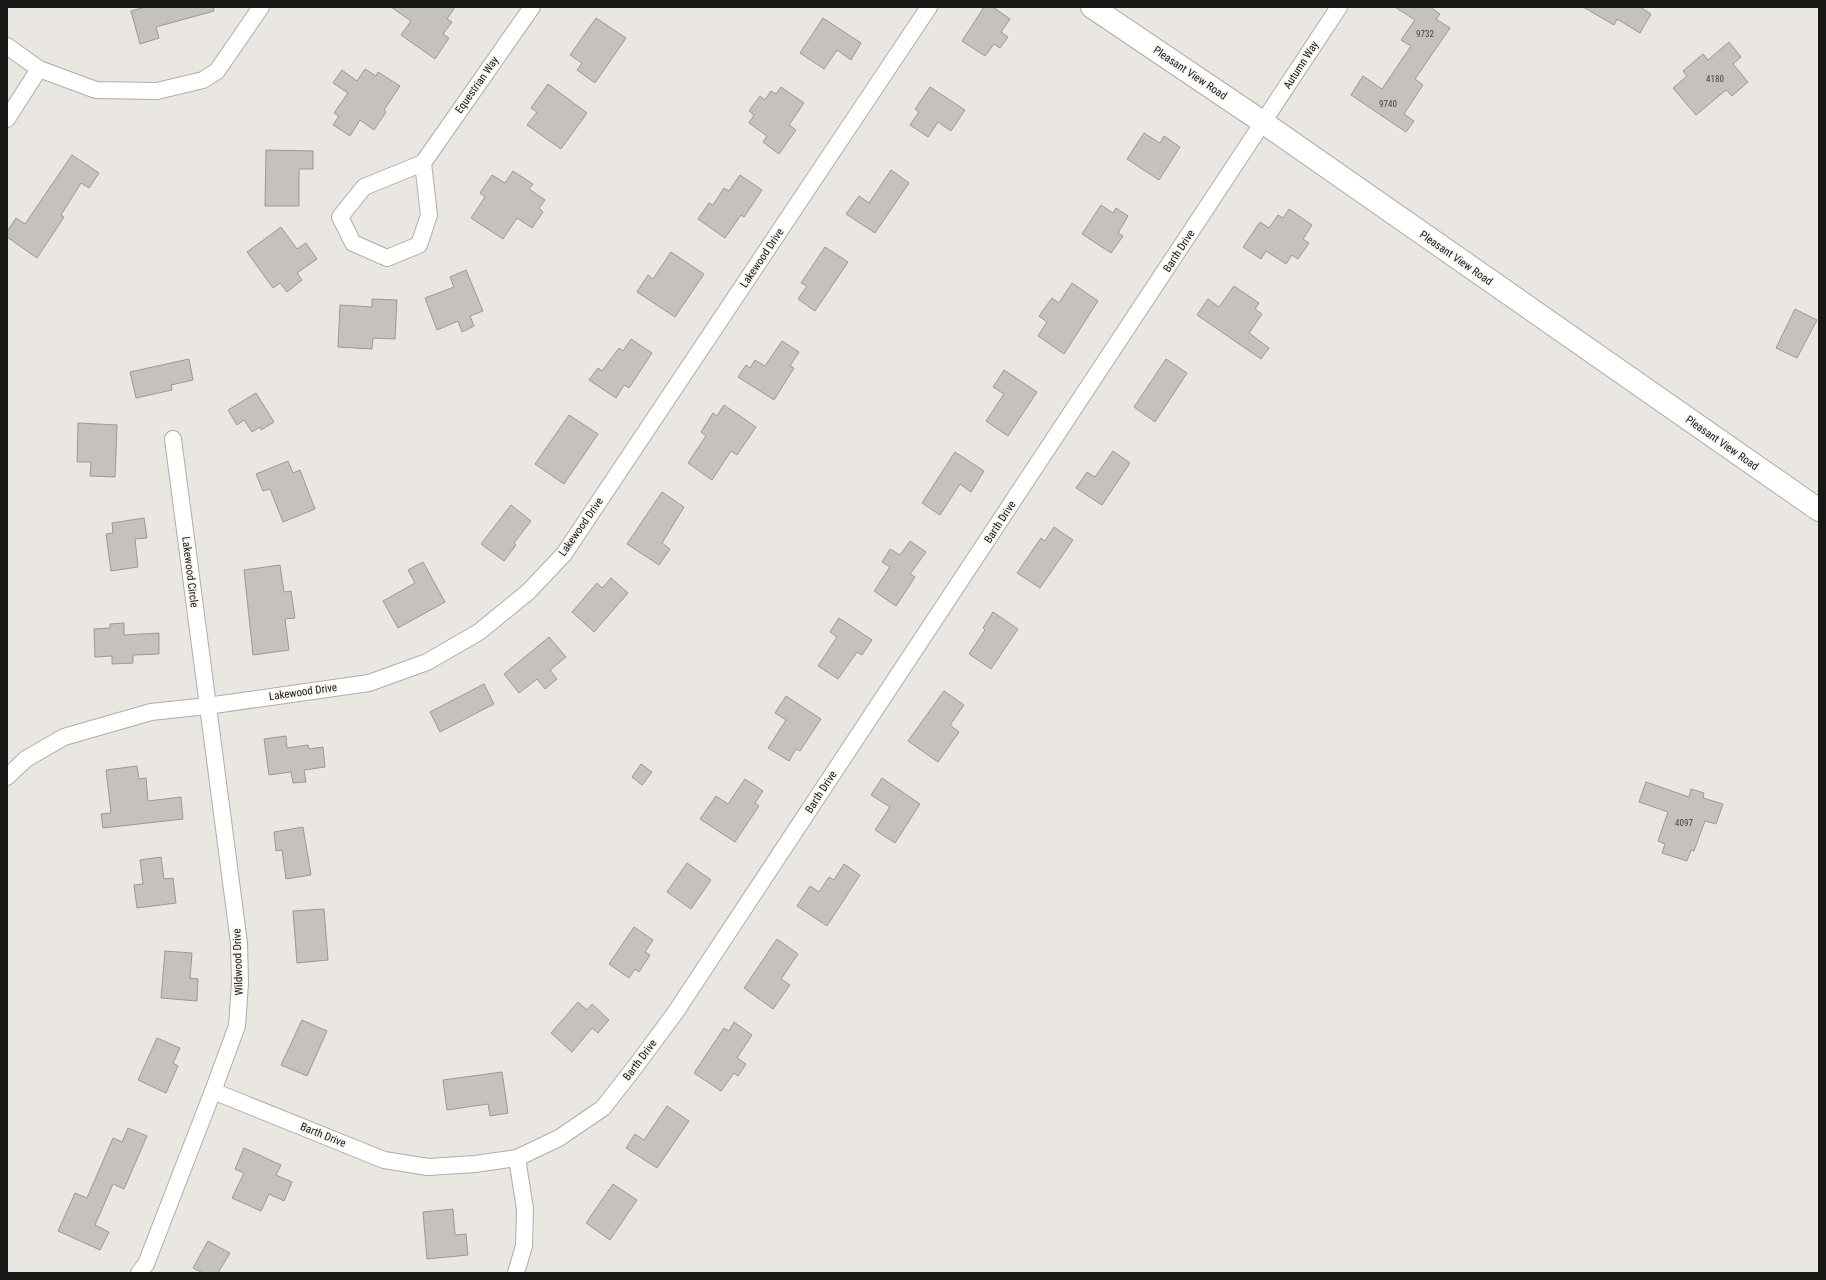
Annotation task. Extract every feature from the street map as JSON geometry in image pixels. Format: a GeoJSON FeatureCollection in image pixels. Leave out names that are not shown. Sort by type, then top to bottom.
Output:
{"type":"FeatureCollection","features":[{"type":"Feature","properties":{"kind":"main road","name":"Pleasant View Road"},"geometry":{"type":"LineString","coordinates":[[1092,7],[1264,123],[1819,510]]}},
{"type":"Feature","properties":{"kind":"street"},"geometry":{"type":"LineString","coordinates":[[7,46],[39,69],[96,90],[157,91],[203,80],[217,71],[261,7]]}},
{"type":"Feature","properties":{"kind":"street","name":"Equestrian Way"},"geometry":{"type":"LineString","coordinates":[[423,163],[532,7]]}},
{"type":"Feature","properties":{"kind":"street","name":"Lakewood Drive"},"geometry":{"type":"LineString","coordinates":[[7,777],[26,759],[64,737],[151,712],[207,706],[369,683],[413,668],[427,662],[480,632],[528,592],[564,554],[929,7]]}},
{"type":"Feature","properties":{"kind":"street","name":"Autumn Way"},"geometry":{"type":"LineString","coordinates":[[1264,123],[1339,7]]}},
{"type":"Feature","properties":{"kind":"street"},"geometry":{"type":"LineString","coordinates":[[7,119],[39,69]]}},
{"type":"Feature","properties":{"kind":"street","name":"Barth Drive"},"geometry":{"type":"LineString","coordinates":[[213,1091],[384,1160],[428,1167],[475,1164],[517,1158],[559,1138],[603,1108],[675,1013],[1264,123]]}},
{"type":"Feature","properties":{"kind":"street"},"geometry":{"type":"LineString","coordinates":[[423,163],[429,215],[419,244],[387,258],[353,243],[340,217],[364,186],[423,163]]}},
{"type":"Feature","properties":{"kind":"street","name":"Lakewood Circle"},"geometry":{"type":"LineString","coordinates":[[173,438],[207,706]]}},
{"type":"Feature","properties":{"kind":"street","name":"Wildwood Drive"},"geometry":{"type":"LineString","coordinates":[[138,1273],[146,1264],[213,1091],[236,1026],[240,984],[239,943],[207,706]]}},
{"type":"Feature","properties":{"kind":"street"},"geometry":{"type":"LineString","coordinates":[[516,1273],[524,1246],[525,1209],[517,1158]]}},
{"type":"Feature","properties":{"kind":"building"},"geometry":{"type":"Polygon","coordinates":[[[145,7],[213,7],[214,11],[156,27],[159,38],[140,44],[131,11],[145,7]]]}},
{"type":"Feature","properties":{"kind":"building"},"geometry":{"type":"Polygon","coordinates":[[[391,7],[455,7],[447,19],[452,22],[443,34],[449,38],[435,59],[401,35],[411,21],[391,7]]]}},
{"type":"Feature","properties":{"kind":"building"},"geometry":{"type":"Polygon","coordinates":[[[984,7],[993,7],[1010,19],[1001,32],[1008,37],[1000,48],[994,44],[985,56],[962,41],[984,7]]]}},
{"type":"Feature","properties":{"kind":"building"},"geometry":{"type":"Polygon","coordinates":[[[1395,7],[1430,7],[1440,14],[1436,19],[1450,28],[1415,79],[1423,85],[1404,114],[1414,121],[1406,132],[1351,95],[1363,76],[1382,89],[1411,46],[1401,40],[1415,20],[1395,7]]]}},
{"type":"Feature","properties":{"kind":"building"},"geometry":{"type":"Polygon","coordinates":[[[1583,7],[1640,7],[1651,14],[1640,33],[1617,19],[1614,25],[1583,7]]]}},
{"type":"Feature","properties":{"kind":"building"},"geometry":{"type":"Polygon","coordinates":[[[596,18],[626,38],[595,83],[577,70],[582,63],[570,55],[596,18]]]}},
{"type":"Feature","properties":{"kind":"building"},"geometry":{"type":"Polygon","coordinates":[[[823,18],[861,43],[851,60],[837,50],[824,69],[800,53],[823,18]]]}},
{"type":"Feature","properties":{"kind":"building"},"geometry":{"type":"Polygon","coordinates":[[[1729,42],[1741,57],[1733,64],[1748,82],[1732,96],[1726,90],[1696,115],[1673,88],[1687,76],[1683,71],[1703,54],[1708,60],[1729,42]]]}},
{"type":"Feature","properties":{"kind":"building"},"geometry":{"type":"Polygon","coordinates":[[[365,69],[376,76],[378,72],[400,86],[384,110],[386,112],[374,130],[360,120],[350,136],[333,125],[339,116],[334,113],[348,93],[333,83],[342,70],[357,81],[365,69]]]}},
{"type":"Feature","properties":{"kind":"building"},"geometry":{"type":"Polygon","coordinates":[[[548,84],[587,113],[561,149],[527,125],[537,112],[531,108],[548,84]]]}},
{"type":"Feature","properties":{"kind":"building"},"geometry":{"type":"Polygon","coordinates":[[[781,87],[804,103],[789,125],[796,130],[779,154],[763,142],[767,136],[749,123],[754,115],[749,111],[760,96],[765,100],[771,91],[776,94],[781,87]]]}},
{"type":"Feature","properties":{"kind":"building"},"geometry":{"type":"Polygon","coordinates":[[[930,87],[965,110],[951,131],[938,122],[928,137],[910,125],[919,112],[915,109],[930,87]]]}},
{"type":"Feature","properties":{"kind":"building"},"geometry":{"type":"Polygon","coordinates":[[[1144,133],[1160,143],[1164,136],[1180,147],[1159,180],[1127,159],[1144,133]]]}},
{"type":"Feature","properties":{"kind":"building"},"geometry":{"type":"Polygon","coordinates":[[[266,150],[313,151],[313,169],[299,169],[299,206],[265,206],[266,150]]]}},
{"type":"Feature","properties":{"kind":"building"},"geometry":{"type":"Polygon","coordinates":[[[72,155],[99,173],[89,188],[81,183],[61,215],[64,217],[37,258],[7,237],[7,232],[16,218],[25,224],[72,155]]]}},
{"type":"Feature","properties":{"kind":"building"},"geometry":{"type":"Polygon","coordinates":[[[891,170],[909,183],[875,233],[846,214],[859,196],[869,203],[891,170]]]}},
{"type":"Feature","properties":{"kind":"building"},"geometry":{"type":"Polygon","coordinates":[[[513,171],[533,184],[529,189],[545,200],[539,208],[543,212],[532,228],[517,218],[503,239],[471,218],[485,197],[480,193],[492,175],[505,183],[513,171]]]}},
{"type":"Feature","properties":{"kind":"building"},"geometry":{"type":"Polygon","coordinates":[[[740,175],[762,190],[744,217],[741,215],[725,238],[698,219],[709,203],[713,205],[724,188],[729,191],[740,175]]]}},
{"type":"Feature","properties":{"kind":"building"},"geometry":{"type":"Polygon","coordinates":[[[1101,205],[1113,213],[1116,208],[1128,216],[1118,233],[1123,236],[1111,253],[1082,234],[1101,205]]]}},
{"type":"Feature","properties":{"kind":"building"},"geometry":{"type":"Polygon","coordinates":[[[1289,209],[1312,225],[1303,239],[1309,243],[1298,259],[1292,255],[1286,264],[1266,251],[1261,259],[1243,247],[1260,222],[1269,228],[1278,215],[1283,218],[1289,209]]]}},
{"type":"Feature","properties":{"kind":"building"},"geometry":{"type":"Polygon","coordinates":[[[281,227],[297,249],[306,243],[317,259],[297,273],[302,280],[287,292],[280,283],[273,288],[247,252],[281,227]]]}},
{"type":"Feature","properties":{"kind":"building"},"geometry":{"type":"Polygon","coordinates":[[[825,247],[848,262],[815,311],[798,299],[807,286],[801,283],[825,247]]]}},
{"type":"Feature","properties":{"kind":"building"},"geometry":{"type":"Polygon","coordinates":[[[671,252],[704,274],[675,317],[637,292],[648,275],[653,279],[671,252]]]}},
{"type":"Feature","properties":{"kind":"building"},"geometry":{"type":"Polygon","coordinates":[[[466,270],[483,311],[470,316],[474,326],[462,332],[458,321],[437,330],[425,298],[454,287],[450,277],[466,270]]]}},
{"type":"Feature","properties":{"kind":"building"},"geometry":{"type":"Polygon","coordinates":[[[1072,283],[1098,301],[1064,354],[1038,336],[1047,322],[1039,316],[1052,298],[1059,303],[1072,283]]]}},
{"type":"Feature","properties":{"kind":"building"},"geometry":{"type":"Polygon","coordinates":[[[1234,286],[1259,303],[1255,309],[1262,314],[1249,333],[1269,348],[1261,359],[1197,315],[1208,299],[1219,307],[1234,286]]]}},
{"type":"Feature","properties":{"kind":"building"},"geometry":{"type":"Polygon","coordinates":[[[372,299],[397,300],[395,339],[373,338],[372,349],[338,347],[340,305],[372,307],[372,299]]]}},
{"type":"Feature","properties":{"kind":"building"},"geometry":{"type":"Polygon","coordinates":[[[1795,309],[1817,320],[1797,358],[1776,348],[1795,309]]]}},
{"type":"Feature","properties":{"kind":"building"},"geometry":{"type":"Polygon","coordinates":[[[631,339],[652,353],[629,388],[624,385],[616,398],[589,380],[598,368],[602,371],[619,348],[623,351],[631,339]]]}},
{"type":"Feature","properties":{"kind":"building"},"geometry":{"type":"Polygon","coordinates":[[[782,341],[799,352],[790,366],[794,368],[774,400],[738,377],[746,365],[750,368],[755,360],[765,366],[782,341]]]}},
{"type":"Feature","properties":{"kind":"building"},"geometry":{"type":"Polygon","coordinates":[[[189,359],[193,380],[171,385],[172,390],[136,398],[130,372],[189,359]]]}},
{"type":"Feature","properties":{"kind":"building"},"geometry":{"type":"Polygon","coordinates":[[[1166,359],[1187,373],[1155,422],[1134,407],[1166,359]]]}},
{"type":"Feature","properties":{"kind":"building"},"geometry":{"type":"Polygon","coordinates":[[[1004,370],[1037,392],[1008,436],[986,421],[1004,394],[993,387],[1004,370]]]}},
{"type":"Feature","properties":{"kind":"building"},"geometry":{"type":"Polygon","coordinates":[[[256,393],[274,422],[261,430],[260,427],[252,432],[244,420],[237,425],[228,410],[256,393]]]}},
{"type":"Feature","properties":{"kind":"building"},"geometry":{"type":"Polygon","coordinates":[[[724,405],[756,427],[737,455],[731,451],[712,480],[688,463],[706,436],[701,432],[713,413],[717,416],[724,405]]]}},
{"type":"Feature","properties":{"kind":"building"},"geometry":{"type":"Polygon","coordinates":[[[569,415],[598,434],[564,484],[535,464],[569,415]]]}},
{"type":"Feature","properties":{"kind":"building"},"geometry":{"type":"Polygon","coordinates":[[[78,423],[117,425],[115,477],[90,476],[91,462],[77,462],[78,423]]]}},
{"type":"Feature","properties":{"kind":"building"},"geometry":{"type":"Polygon","coordinates":[[[1113,451],[1130,463],[1102,505],[1076,488],[1087,472],[1095,477],[1113,451]]]}},
{"type":"Feature","properties":{"kind":"building"},"geometry":{"type":"Polygon","coordinates":[[[955,452],[984,471],[971,492],[960,484],[940,515],[922,503],[955,452]]]}},
{"type":"Feature","properties":{"kind":"building"},"geometry":{"type":"Polygon","coordinates":[[[288,461],[293,473],[300,470],[315,509],[283,522],[270,489],[263,491],[256,474],[288,461]]]}},
{"type":"Feature","properties":{"kind":"building"},"geometry":{"type":"Polygon","coordinates":[[[662,492],[684,507],[662,543],[670,549],[659,565],[627,544],[662,492]]]}},
{"type":"Feature","properties":{"kind":"building"},"geometry":{"type":"Polygon","coordinates":[[[511,505],[531,521],[514,543],[516,545],[504,561],[481,544],[511,505]]]}},
{"type":"Feature","properties":{"kind":"building"},"geometry":{"type":"Polygon","coordinates":[[[144,518],[147,538],[135,539],[138,567],[111,571],[106,534],[113,533],[112,523],[144,518]]]}},
{"type":"Feature","properties":{"kind":"building"},"geometry":{"type":"Polygon","coordinates":[[[1054,527],[1073,540],[1040,588],[1017,573],[1041,538],[1045,541],[1054,527]]]}},
{"type":"Feature","properties":{"kind":"building"},"geometry":{"type":"Polygon","coordinates":[[[910,541],[926,552],[910,574],[915,577],[896,606],[874,591],[890,567],[882,562],[890,549],[900,555],[910,541]]]}},
{"type":"Feature","properties":{"kind":"building"},"geometry":{"type":"Polygon","coordinates":[[[423,562],[445,602],[398,628],[383,601],[415,583],[408,570],[423,562]]]}},
{"type":"Feature","properties":{"kind":"building"},"geometry":{"type":"Polygon","coordinates":[[[280,565],[284,592],[291,591],[295,618],[285,619],[289,650],[253,655],[244,570],[280,565]]]}},
{"type":"Feature","properties":{"kind":"building"},"geometry":{"type":"Polygon","coordinates":[[[611,578],[628,593],[594,632],[572,612],[597,583],[602,588],[611,578]]]}},
{"type":"Feature","properties":{"kind":"building"},"geometry":{"type":"Polygon","coordinates":[[[993,612],[1018,629],[991,669],[969,654],[985,630],[983,628],[993,612]]]}},
{"type":"Feature","properties":{"kind":"building"},"geometry":{"type":"Polygon","coordinates":[[[839,618],[872,640],[862,655],[857,652],[838,679],[818,666],[837,637],[830,632],[839,618]]]}},
{"type":"Feature","properties":{"kind":"building"},"geometry":{"type":"Polygon","coordinates":[[[124,623],[124,635],[159,633],[159,654],[133,655],[133,663],[112,664],[112,656],[95,657],[94,629],[110,628],[110,624],[124,623]]]}},
{"type":"Feature","properties":{"kind":"building"},"geometry":{"type":"Polygon","coordinates":[[[549,637],[566,657],[550,670],[557,679],[545,689],[537,679],[519,693],[504,674],[549,637]]]}},
{"type":"Feature","properties":{"kind":"building"},"geometry":{"type":"Polygon","coordinates":[[[484,684],[494,704],[440,732],[430,712],[484,684]]]}},
{"type":"Feature","properties":{"kind":"building"},"geometry":{"type":"Polygon","coordinates":[[[944,691],[964,705],[950,725],[959,732],[938,762],[908,741],[944,691]]]}},
{"type":"Feature","properties":{"kind":"building"},"geometry":{"type":"Polygon","coordinates":[[[786,696],[821,719],[800,751],[796,749],[789,761],[768,748],[786,720],[775,713],[786,696]]]}},
{"type":"Feature","properties":{"kind":"building"},"geometry":{"type":"Polygon","coordinates":[[[286,736],[287,748],[308,745],[309,749],[323,747],[325,767],[304,770],[306,782],[293,783],[291,772],[269,775],[264,739],[286,736]]]}},
{"type":"Feature","properties":{"kind":"building"},"geometry":{"type":"Polygon","coordinates":[[[641,764],[652,772],[642,785],[632,777],[641,764]]]}},
{"type":"Feature","properties":{"kind":"building"},"geometry":{"type":"Polygon","coordinates":[[[137,766],[139,779],[146,778],[148,801],[181,797],[183,819],[103,828],[101,814],[111,813],[106,770],[137,766]]]}},
{"type":"Feature","properties":{"kind":"building"},"geometry":{"type":"Polygon","coordinates":[[[882,778],[920,804],[895,843],[875,830],[890,807],[871,795],[882,778]]]}},
{"type":"Feature","properties":{"kind":"building"},"geometry":{"type":"Polygon","coordinates":[[[745,779],[763,791],[755,803],[759,806],[735,842],[700,819],[716,796],[728,804],[745,779]]]}},
{"type":"Feature","properties":{"kind":"building"},"geometry":{"type":"Polygon","coordinates":[[[1646,782],[1689,797],[1691,789],[1704,793],[1703,798],[1723,804],[1716,824],[1705,821],[1694,851],[1691,850],[1687,861],[1662,853],[1665,844],[1658,841],[1668,812],[1639,802],[1646,782]]]}},
{"type":"Feature","properties":{"kind":"building"},"geometry":{"type":"Polygon","coordinates":[[[303,827],[311,875],[286,879],[282,850],[276,851],[274,832],[303,827]]]}},
{"type":"Feature","properties":{"kind":"building"},"geometry":{"type":"Polygon","coordinates":[[[161,857],[164,879],[173,878],[176,903],[137,908],[134,885],[143,884],[140,860],[161,857]]]}},
{"type":"Feature","properties":{"kind":"building"},"geometry":{"type":"Polygon","coordinates":[[[687,863],[711,880],[691,909],[667,892],[687,863]]]}},
{"type":"Feature","properties":{"kind":"building"},"geometry":{"type":"Polygon","coordinates":[[[844,864],[860,875],[827,926],[797,906],[810,886],[819,892],[829,877],[834,880],[844,864]]]}},
{"type":"Feature","properties":{"kind":"building"},"geometry":{"type":"Polygon","coordinates":[[[324,909],[328,960],[297,963],[293,911],[324,909]]]}},
{"type":"Feature","properties":{"kind":"building"},"geometry":{"type":"Polygon","coordinates":[[[634,927],[653,940],[645,952],[650,955],[639,972],[635,969],[629,978],[609,964],[634,927]]]}},
{"type":"Feature","properties":{"kind":"building"},"geometry":{"type":"Polygon","coordinates":[[[777,939],[798,954],[781,979],[790,985],[773,1009],[744,988],[777,939]]]}},
{"type":"Feature","properties":{"kind":"building"},"geometry":{"type":"Polygon","coordinates":[[[165,951],[192,953],[190,978],[198,979],[197,1001],[161,998],[165,951]]]}},
{"type":"Feature","properties":{"kind":"building"},"geometry":{"type":"Polygon","coordinates":[[[578,1002],[587,1010],[592,1004],[609,1020],[598,1033],[592,1028],[572,1052],[551,1033],[578,1002]]]}},
{"type":"Feature","properties":{"kind":"building"},"geometry":{"type":"Polygon","coordinates":[[[302,1020],[327,1031],[307,1076],[281,1065],[302,1020]]]}},
{"type":"Feature","properties":{"kind":"building"},"geometry":{"type":"Polygon","coordinates":[[[734,1022],[752,1035],[737,1058],[746,1064],[738,1076],[734,1073],[721,1091],[694,1073],[724,1028],[729,1031],[734,1022]]]}},
{"type":"Feature","properties":{"kind":"building"},"geometry":{"type":"Polygon","coordinates":[[[157,1038],[180,1048],[173,1063],[178,1066],[166,1093],[138,1080],[157,1038]]]}},
{"type":"Feature","properties":{"kind":"building"},"geometry":{"type":"Polygon","coordinates":[[[502,1072],[508,1113],[490,1116],[488,1104],[447,1110],[443,1080],[502,1072]]]}},
{"type":"Feature","properties":{"kind":"building"},"geometry":{"type":"Polygon","coordinates":[[[667,1106],[689,1121],[657,1168],[626,1148],[635,1134],[644,1140],[667,1106]]]}},
{"type":"Feature","properties":{"kind":"building"},"geometry":{"type":"Polygon","coordinates":[[[128,1128],[147,1136],[124,1189],[113,1184],[95,1225],[109,1232],[100,1250],[58,1231],[75,1193],[87,1198],[113,1138],[122,1142],[128,1128]]]}},
{"type":"Feature","properties":{"kind":"building"},"geometry":{"type":"Polygon","coordinates":[[[244,1148],[281,1165],[276,1175],[292,1182],[284,1201],[269,1194],[261,1211],[232,1198],[244,1173],[235,1169],[244,1148]]]}},
{"type":"Feature","properties":{"kind":"building"},"geometry":{"type":"Polygon","coordinates":[[[613,1184],[637,1200],[610,1240],[586,1223],[613,1184]]]}},
{"type":"Feature","properties":{"kind":"building"},"geometry":{"type":"Polygon","coordinates":[[[453,1209],[455,1235],[466,1234],[468,1255],[427,1259],[423,1212],[453,1209]]]}},
{"type":"Feature","properties":{"kind":"building"},"geometry":{"type":"Polygon","coordinates":[[[208,1241],[230,1253],[218,1273],[203,1273],[193,1268],[208,1241]]]}}]}
